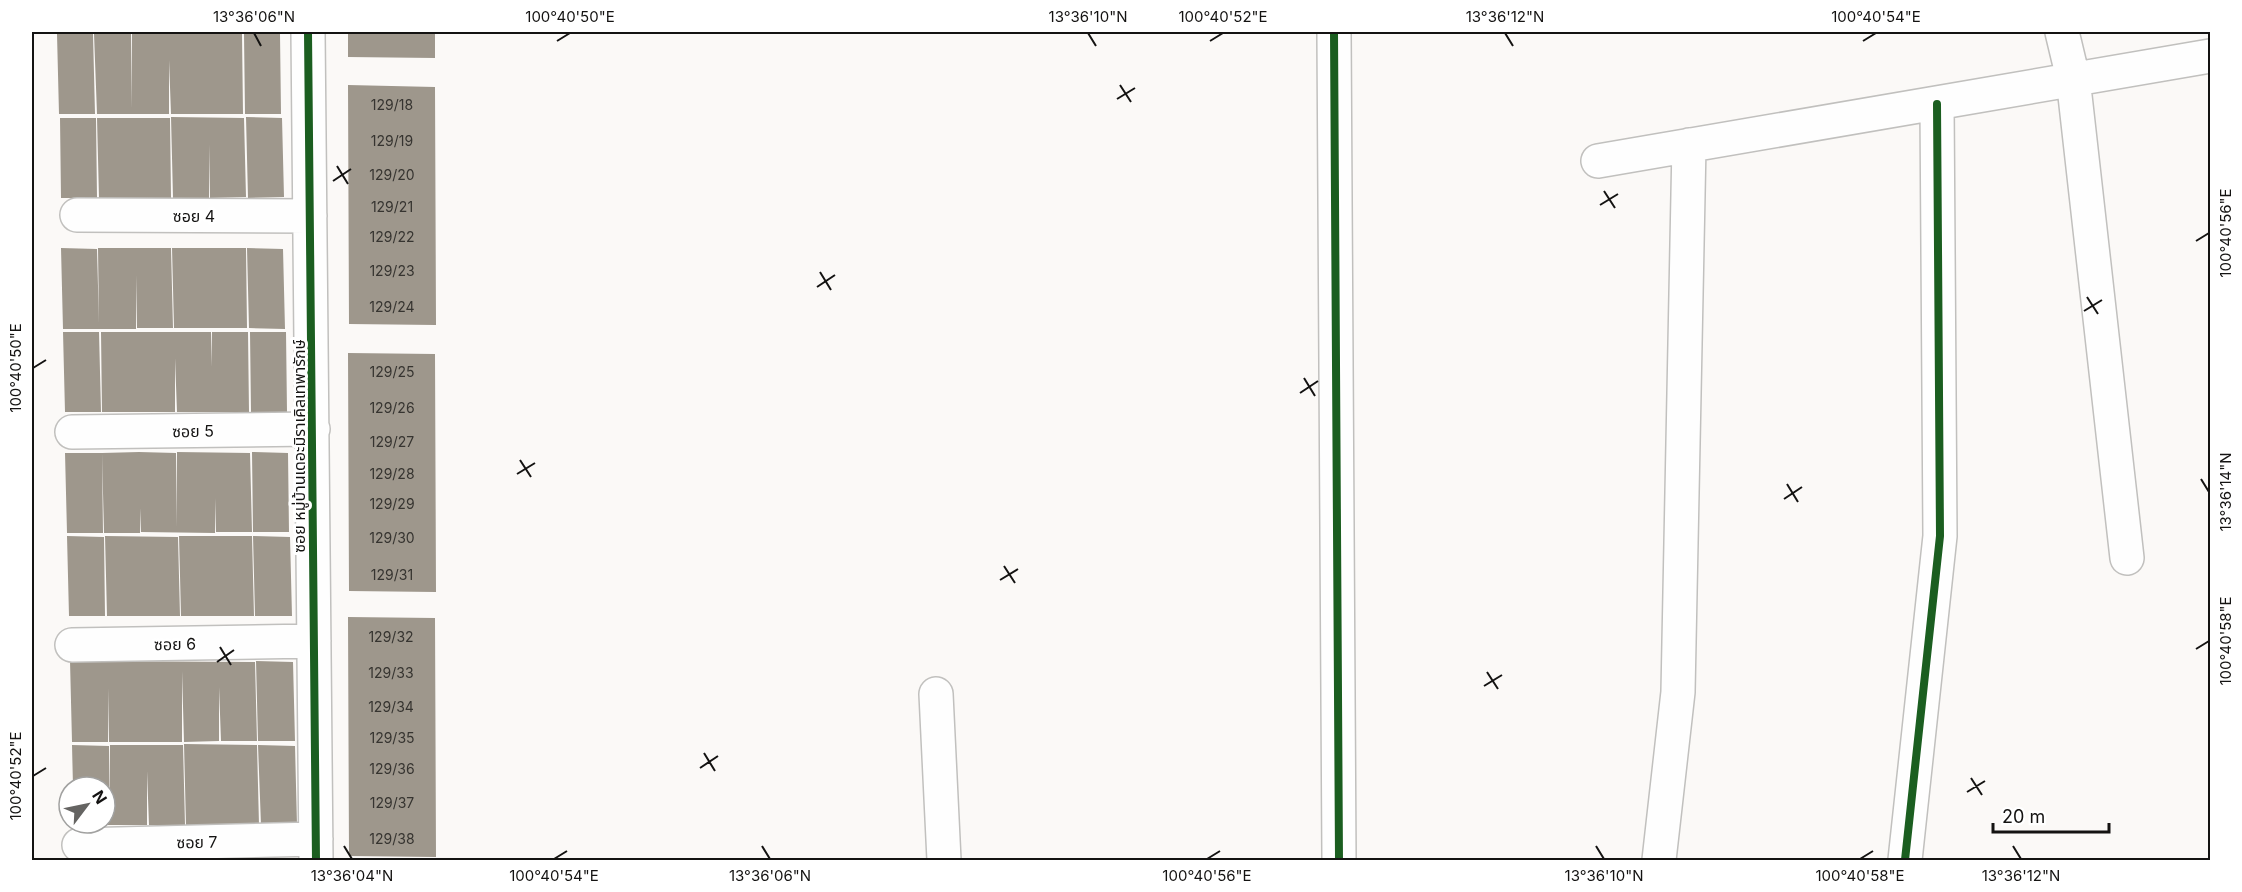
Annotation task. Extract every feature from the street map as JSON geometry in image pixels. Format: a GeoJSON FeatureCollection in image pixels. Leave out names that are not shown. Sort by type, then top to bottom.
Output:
{"type":"FeatureCollection","features":[{"type":"Feature","properties":{"kind":"street","name":"ซอย หมู่บ้านเดอะมิราเคิลเทพารักษ์"},"geometry":{"type":"LineString","coordinates":[[308,32],[316,850]]}},
{"type":"Feature","properties":{"kind":"street"},"geometry":{"type":"LineString","coordinates":[[1334,32],[1340,861]]}},
{"type":"Feature","properties":{"kind":"street"},"geometry":{"type":"LineString","coordinates":[[2061,32],[2073,78],[2127,558]]}},
{"type":"Feature","properties":{"kind":"street"},"geometry":{"type":"LineString","coordinates":[[1598,161],[2211,56]]}},
{"type":"Feature","properties":{"kind":"street"},"geometry":{"type":"LineString","coordinates":[[1905,861],[1940,536],[1937,104]]}},
{"type":"Feature","properties":{"kind":"street"},"geometry":{"type":"LineString","coordinates":[[1659,861],[1678,692],[1689,145]]}},
{"type":"Feature","properties":{"kind":"street","name":"ซอย 4"},"geometry":{"type":"LineString","coordinates":[[77,215],[310,216]]}},
{"type":"Feature","properties":{"kind":"street","name":"ซอย 5"},"geometry":{"type":"LineString","coordinates":[[72,432],[313,429]]}},
{"type":"Feature","properties":{"kind":"street","name":"ซอย 6"},"geometry":{"type":"LineString","coordinates":[[72,645],[314,641]]}},
{"type":"Feature","properties":{"kind":"street"},"geometry":{"type":"LineString","coordinates":[[936,694],[944,861]]}},
{"type":"Feature","properties":{"kind":"street","name":"ซอย 7"},"geometry":{"type":"LineString","coordinates":[[79,844],[316,850]]}},
{"type":"Feature","properties":{"kind":"building"},"geometry":{"type":"Polygon","coordinates":[[[348,32],[435,32],[435,58],[348,57],[348,32]]]}},
{"type":"Feature","properties":{"kind":"building"},"geometry":{"type":"Polygon","coordinates":[[[57,34],[93,34],[95,114],[59,114],[57,34]]]}},
{"type":"Feature","properties":{"kind":"building"},"geometry":{"type":"Polygon","coordinates":[[[94,34],[131,34],[132,109],[132,34],[242,34],[243,114],[171,114],[169,60],[169,114],[97,114],[94,34]]]}},
{"type":"Feature","properties":{"kind":"building"},"geometry":{"type":"Polygon","coordinates":[[[244,34],[280,34],[281,114],[245,114],[244,34]]]}},
{"type":"Feature","properties":{"kind":"building"},"geometry":{"type":"Polygon","coordinates":[[[348,85],[435,87],[436,325],[349,324],[348,85]]]}},
{"type":"Feature","properties":{"kind":"building"},"geometry":{"type":"Polygon","coordinates":[[[171,117],[244,118],[246,197],[210,198],[209,144],[209,198],[173,198],[171,117]]]}},
{"type":"Feature","properties":{"kind":"building"},"geometry":{"type":"Polygon","coordinates":[[[246,117],[282,118],[284,197],[248,198],[246,117]]]}},
{"type":"Feature","properties":{"kind":"building"},"geometry":{"type":"Polygon","coordinates":[[[60,118],[96,118],[97,198],[61,198],[60,118]]]}},
{"type":"Feature","properties":{"kind":"building"},"geometry":{"type":"Polygon","coordinates":[[[97,118],[170,118],[171,198],[99,198],[97,118]]]}},
{"type":"Feature","properties":{"kind":"building"},"geometry":{"type":"Polygon","coordinates":[[[61,248],[97,249],[99,323],[98,248],[171,248],[173,328],[137,328],[136,275],[136,329],[63,329],[61,248]]]}},
{"type":"Feature","properties":{"kind":"building"},"geometry":{"type":"Polygon","coordinates":[[[172,248],[246,248],[247,328],[174,328],[172,248]]]}},
{"type":"Feature","properties":{"kind":"building"},"geometry":{"type":"Polygon","coordinates":[[[247,248],[283,249],[285,329],[249,328],[247,248]]]}},
{"type":"Feature","properties":{"kind":"building"},"geometry":{"type":"Polygon","coordinates":[[[63,332],[99,332],[101,412],[65,412],[63,332]]]}},
{"type":"Feature","properties":{"kind":"building"},"geometry":{"type":"Polygon","coordinates":[[[101,332],[211,332],[212,367],[212,332],[248,332],[249,412],[177,412],[175,358],[175,412],[102,412],[101,332]]]}},
{"type":"Feature","properties":{"kind":"building"},"geometry":{"type":"Polygon","coordinates":[[[250,332],[286,332],[287,412],[251,412],[250,332]]]}},
{"type":"Feature","properties":{"kind":"building"},"geometry":{"type":"Polygon","coordinates":[[[348,353],[435,354],[436,592],[349,591],[348,353]]]}},
{"type":"Feature","properties":{"kind":"building"},"geometry":{"type":"Polygon","coordinates":[[[177,452],[250,453],[252,532],[216,532],[215,498],[215,533],[141,532],[141,508],[140,533],[104,533],[102,453],[176,453],[177,527],[177,452]]]}},
{"type":"Feature","properties":{"kind":"building"},"geometry":{"type":"Polygon","coordinates":[[[252,452],[288,453],[289,532],[253,532],[252,452]]]}},
{"type":"Feature","properties":{"kind":"building"},"geometry":{"type":"Polygon","coordinates":[[[65,453],[102,453],[103,533],[67,533],[65,453]]]}},
{"type":"Feature","properties":{"kind":"building"},"geometry":{"type":"Polygon","coordinates":[[[67,536],[104,537],[105,616],[69,616],[67,536]]]}},
{"type":"Feature","properties":{"kind":"building"},"geometry":{"type":"Polygon","coordinates":[[[105,536],[178,537],[180,616],[107,616],[105,536]]]}},
{"type":"Feature","properties":{"kind":"building"},"geometry":{"type":"Polygon","coordinates":[[[179,536],[252,536],[254,616],[181,616],[179,536]]]}},
{"type":"Feature","properties":{"kind":"building"},"geometry":{"type":"Polygon","coordinates":[[[253,536],[290,537],[292,616],[255,616],[253,536]]]}},
{"type":"Feature","properties":{"kind":"building"},"geometry":{"type":"Polygon","coordinates":[[[348,617],[435,618],[436,857],[349,856],[348,617]]]}},
{"type":"Feature","properties":{"kind":"building"},"geometry":{"type":"Polygon","coordinates":[[[70,661],[255,662],[257,741],[221,741],[219,687],[219,741],[184,742],[182,671],[182,742],[109,742],[108,688],[108,742],[72,742],[70,661]]]}},
{"type":"Feature","properties":{"kind":"building"},"geometry":{"type":"Polygon","coordinates":[[[256,661],[293,662],[295,741],[258,741],[256,661]]]}},
{"type":"Feature","properties":{"kind":"building"},"geometry":{"type":"Polygon","coordinates":[[[184,744],[257,745],[259,825],[186,825],[184,744]]]}},
{"type":"Feature","properties":{"kind":"building"},"geometry":{"type":"Polygon","coordinates":[[[72,745],[109,746],[109,775],[73,775],[72,745]]]}},
{"type":"Feature","properties":{"kind":"building"},"geometry":{"type":"Polygon","coordinates":[[[110,745],[183,745],[185,825],[149,825],[147,771],[147,825],[117,825],[117,775],[110,775],[110,745]]]}},
{"type":"Feature","properties":{"kind":"building"},"geometry":{"type":"Polygon","coordinates":[[[258,745],[295,746],[297,825],[261,825],[258,745]]]}},
{"type":"Feature","properties":{"kind":"cycle path"},"geometry":{"type":"LineString","coordinates":[[308,32],[316,860]]}},
{"type":"Feature","properties":{"kind":"cycle path"},"geometry":{"type":"LineString","coordinates":[[1334,32],[1339,860]]}},
{"type":"Feature","properties":{"kind":"cycle path"},"geometry":{"type":"LineString","coordinates":[[1905,860],[1940,536],[1937,104]]}}]}
